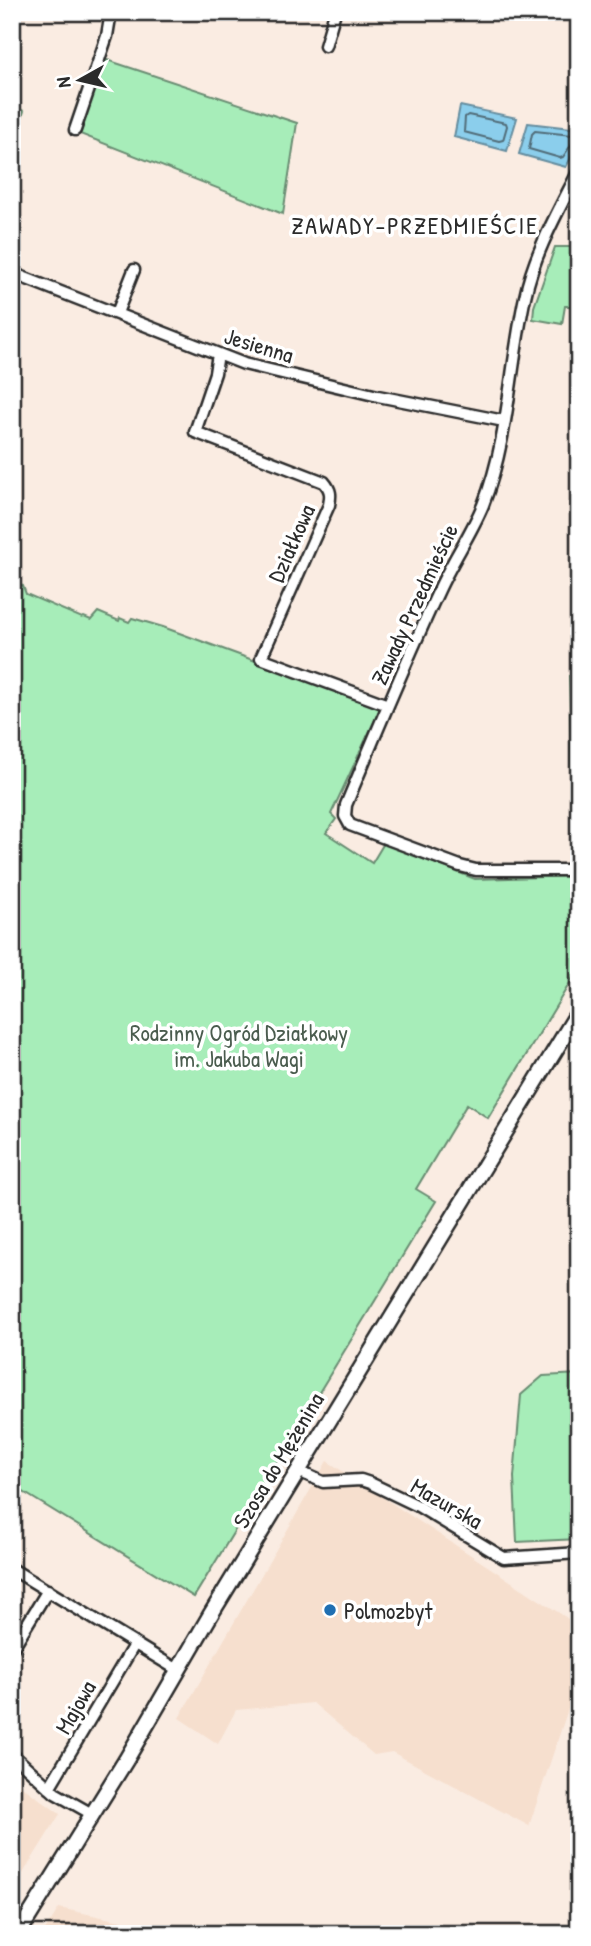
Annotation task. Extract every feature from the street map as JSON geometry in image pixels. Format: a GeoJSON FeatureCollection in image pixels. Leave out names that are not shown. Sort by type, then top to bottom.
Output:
{"type":"FeatureCollection","features":[{"type":"Feature","properties":{"kind":"main road","name":"Szosa do Mężenina"},"geometry":{"type":"LineString","coordinates":[[18,1934],[579,1011]]}},
{"type":"Feature","properties":{"kind":"street"},"geometry":{"type":"LineString","coordinates":[[75,130],[107,36],[111,12]]}},
{"type":"Feature","properties":{"kind":"street"},"geometry":{"type":"LineString","coordinates":[[325,46],[335,12]]}},
{"type":"Feature","properties":{"kind":"street","name":"Zawady Przedmieście"},"geometry":{"type":"LineString","coordinates":[[579,170],[534,268],[525,295],[504,421],[496,460],[482,505],[440,588],[388,705],[346,805],[345,816],[350,825],[476,870],[579,870]]}},
{"type":"Feature","properties":{"kind":"street"},"geometry":{"type":"LineString","coordinates":[[117,313],[134,270]]}},
{"type":"Feature","properties":{"kind":"street","name":"Jesienna"},"geometry":{"type":"LineString","coordinates":[[12,273],[218,354],[271,371],[504,421]]}},
{"type":"Feature","properties":{"kind":"street","name":"Działkowa"},"geometry":{"type":"LineString","coordinates":[[218,354],[215,373],[195,432],[315,477],[330,488],[330,505],[261,658],[388,705]]}},
{"type":"Feature","properties":{"kind":"street","name":"Mazurska"},"geometry":{"type":"LineString","coordinates":[[298,1471],[323,1482],[361,1480],[370,1483],[418,1506],[505,1558],[579,1553]]}},
{"type":"Feature","properties":{"kind":"street"},"geometry":{"type":"LineString","coordinates":[[12,1569],[177,1670]]}},
{"type":"Feature","properties":{"kind":"street"},"geometry":{"type":"LineString","coordinates":[[12,1648],[48,1590]]}},
{"type":"Feature","properties":{"kind":"street","name":"Majowa"},"geometry":{"type":"LineString","coordinates":[[49,1788],[134,1645]]}},
{"type":"Feature","properties":{"kind":"street"},"geometry":{"type":"LineString","coordinates":[[12,1754],[49,1788],[92,1814]]}},
{"type":"Feature","properties":{"kind":"shaded area"},"geometry":{"type":"Polygon","coordinates":[[[327,1461],[567,1618],[579,1632],[579,1676],[529,1826],[392,1752],[374,1755],[313,1703],[236,1710],[218,1744],[179,1718],[327,1461]]]}},
{"type":"Feature","properties":{"kind":"shaded area"},"geometry":{"type":"Polygon","coordinates":[[[12,1779],[60,1814],[12,1891],[12,1779]]]}},
{"type":"Feature","properties":{"kind":"shaded area"},"geometry":{"type":"Polygon","coordinates":[[[59,1908],[154,1928],[153,1934],[43,1934],[59,1908]]]}},
{"type":"Feature","properties":{"kind":"green space"},"geometry":{"type":"Polygon","coordinates":[[[104,59],[297,123],[283,214],[80,134],[104,59]]]}},
{"type":"Feature","properties":{"kind":"green space"},"geometry":{"type":"Polygon","coordinates":[[[12,106],[24,111],[12,148],[12,106]]]}},
{"type":"Feature","properties":{"kind":"green space"},"geometry":{"type":"Polygon","coordinates":[[[555,247],[579,247],[579,306],[565,306],[562,324],[533,319],[534,307],[555,247]]]}},
{"type":"Feature","properties":{"kind":"green space","name":"Rodzinny Ogród Działkowy im. Jakuba Wagi"},"geometry":{"type":"Polygon","coordinates":[[[12,581],[23,586],[26,594],[82,618],[91,620],[98,612],[119,621],[120,618],[129,622],[132,618],[163,627],[381,707],[331,814],[336,819],[326,833],[372,863],[384,843],[475,879],[579,876],[579,968],[488,1118],[467,1104],[416,1189],[436,1201],[194,1597],[12,1485],[12,581]]]}},
{"type":"Feature","properties":{"kind":"green space"},"geometry":{"type":"Polygon","coordinates":[[[569,676],[579,676],[579,775],[572,775],[569,676]]]}},
{"type":"Feature","properties":{"kind":"green space"},"geometry":{"type":"Polygon","coordinates":[[[579,1374],[579,1539],[517,1542],[514,1477],[521,1395],[543,1376],[579,1374]]]}},
{"type":"Feature","properties":{"kind":"water"},"geometry":{"type":"Polygon","coordinates":[[[460,106],[517,118],[507,151],[454,137],[460,106]]]}},
{"type":"Feature","properties":{"kind":"water"},"geometry":{"type":"Polygon","coordinates":[[[528,123],[579,129],[579,143],[566,167],[519,154],[528,123]]]}},
{"type":"Feature","properties":{"kind":"place","name":"Polmozbyt"},"geometry":{"type":"Point","coordinates":[330,1610]}},
{"type":"Feature","properties":{"kind":"district","name":"ZAWADY-PRZEDMIEŚCIE"},"geometry":{"type":"Point","coordinates":[415,225]}}]}
